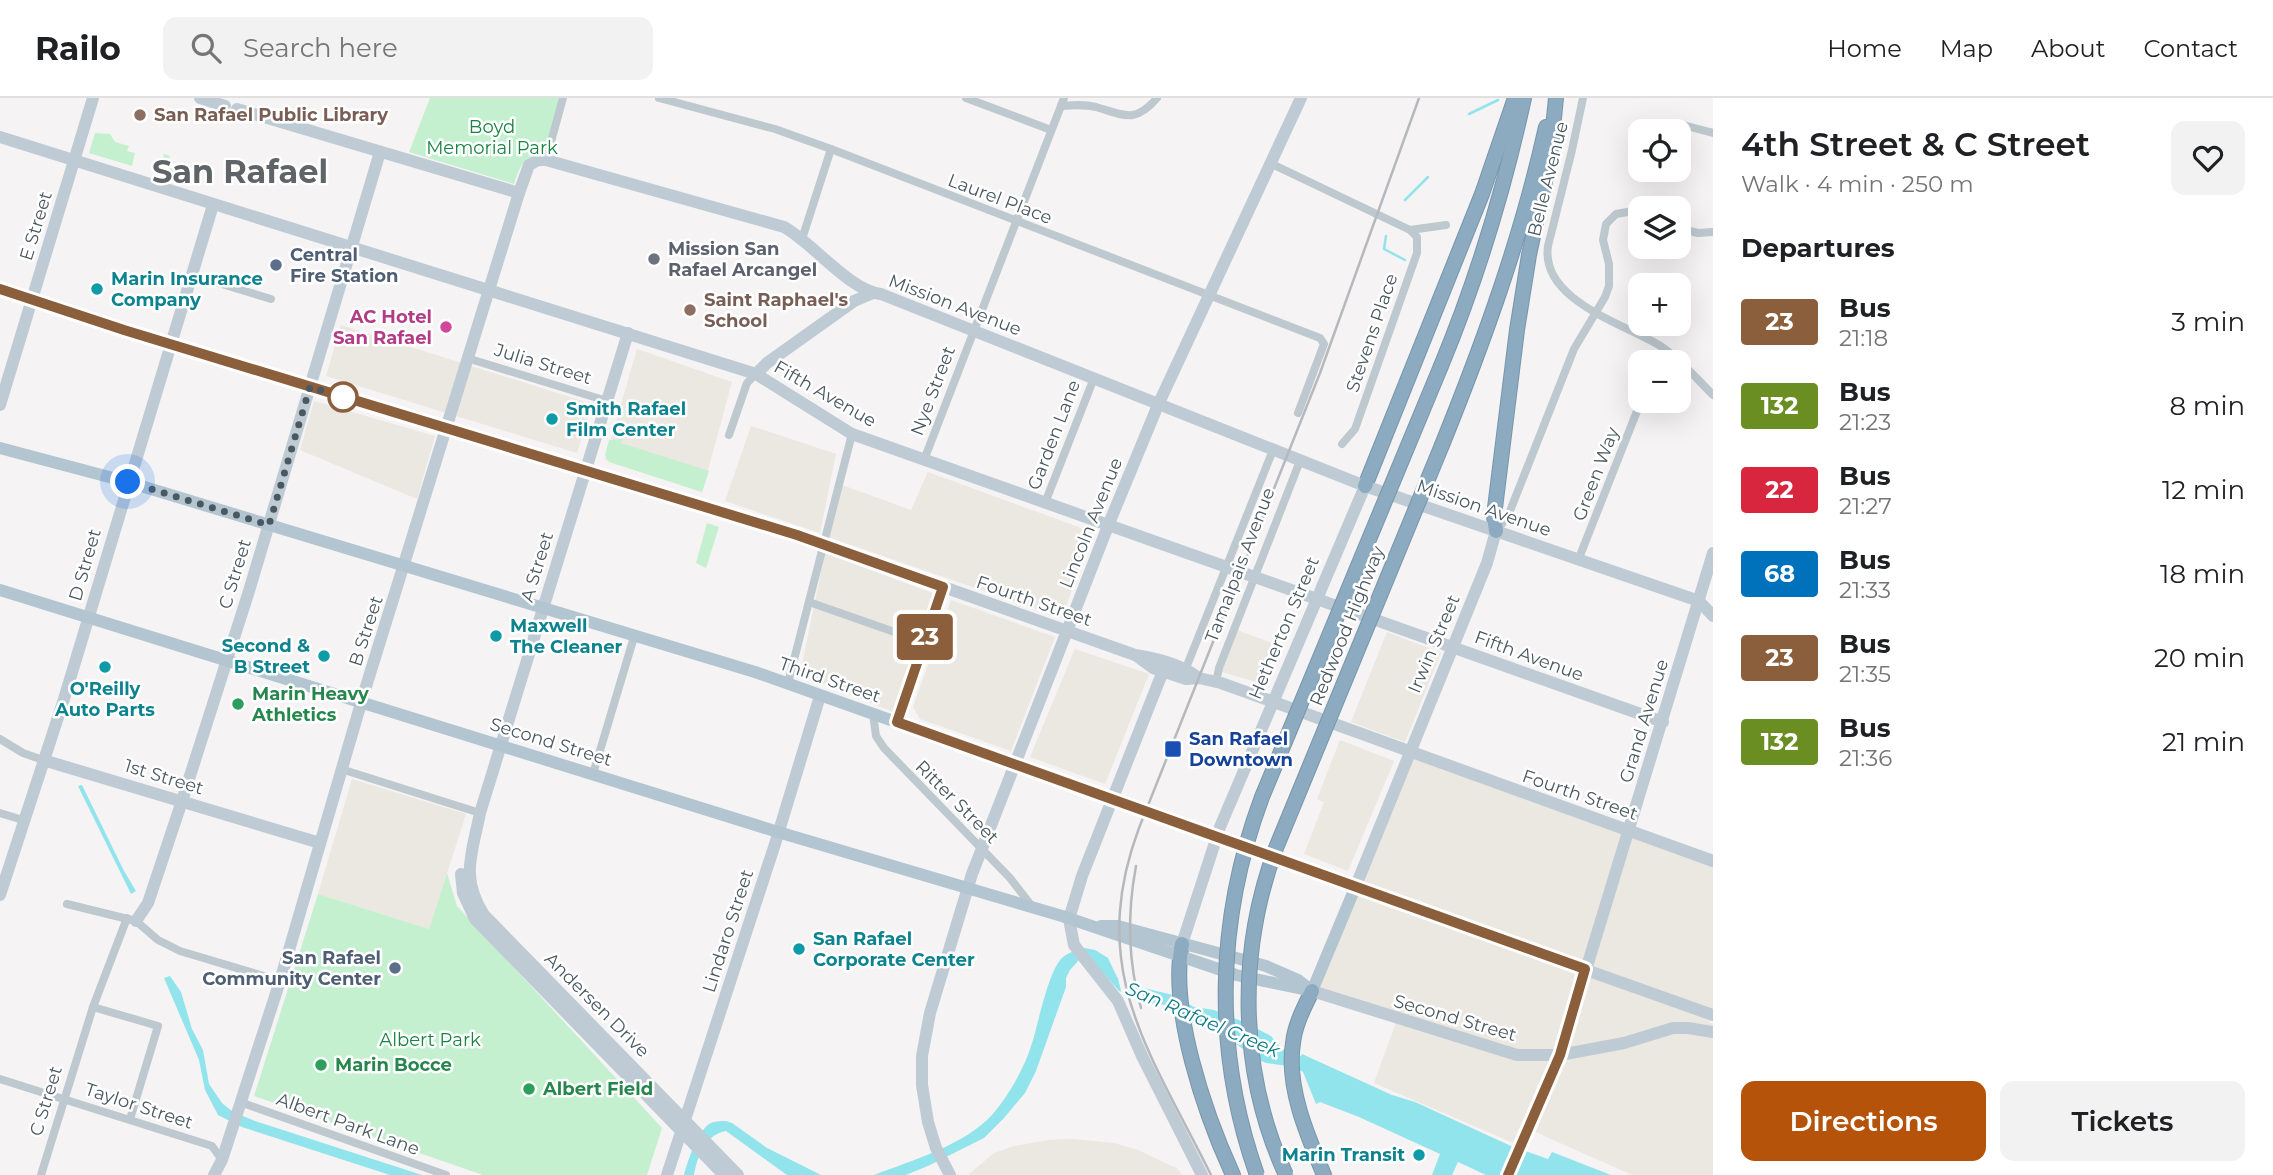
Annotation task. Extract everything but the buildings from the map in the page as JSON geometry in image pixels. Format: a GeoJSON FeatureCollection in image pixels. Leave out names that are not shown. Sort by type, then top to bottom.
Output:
{"type":"FeatureCollection","features":[{"type":"Feature","properties":{"kind":"highway"},"geometry":{"type":"LineString","coordinates":[[1365,486],[1482,194],[1515,98]]}},
{"type":"Feature","properties":{"kind":"highway","name":"Redwood Highway"},"geometry":{"type":"LineString","coordinates":[[1257,1175],[1235,1096],[1226,1020],[1227,943],[1239,870],[1262,797],[1465,306],[1510,161],[1524,98]]}},
{"type":"Feature","properties":{"kind":"highway"},"geometry":{"type":"LineString","coordinates":[[1496,531],[1494,516],[1517,330],[1550,158],[1554,98]]}},
{"type":"Feature","properties":{"kind":"highway","name":"Redwood Highway"},"geometry":{"type":"LineString","coordinates":[[1286,1175],[1263,1110],[1251,1051],[1250,975],[1260,900],[1276,848],[1478,354],[1511,258],[1554,98]]}},
{"type":"Feature","properties":{"kind":"highway"},"geometry":{"type":"LineString","coordinates":[[1181,950],[1181,993],[1187,1029],[1205,1102],[1233,1175]]}},
{"type":"Feature","properties":{"kind":"highway"},"geometry":{"type":"LineString","coordinates":[[1312,991],[1295,1030],[1292,1069],[1300,1105],[1324,1175]]}},
{"type":"Feature","properties":{"kind":"main road","name":"Third Street"},"geometry":{"type":"LineString","coordinates":[[0,448],[128,482],[788,683],[1355,888]]}},
{"type":"Feature","properties":{"kind":"main road","name":"Second Street"},"geometry":{"type":"LineString","coordinates":[[0,590],[778,832],[1092,926],[1118,926],[1181,950],[1277,970],[1298,980],[1312,991]]}},
{"type":"Feature","properties":{"kind":"main road","name":"Irwin Street"},"geometry":{"type":"LineString","coordinates":[[1312,991],[1355,888]]}},
{"type":"Feature","properties":{"kind":"street","name":"E Street"},"geometry":{"type":"LineString","coordinates":[[0,405],[93,98]]}},
{"type":"Feature","properties":{"kind":"street"},"geometry":{"type":"LineString","coordinates":[[200,98],[519,193],[529,165],[538,160],[546,160],[563,98]]}},
{"type":"Feature","properties":{"kind":"street","name":"Laurel Place"},"geometry":{"type":"LineString","coordinates":[[659,98],[775,129],[831,149],[1320,338],[1324,344],[1298,413]]}},
{"type":"Feature","properties":{"kind":"street"},"geometry":{"type":"LineString","coordinates":[[966,98],[1051,130]]}},
{"type":"Feature","properties":{"kind":"street"},"geometry":{"type":"LineString","coordinates":[[1063,102],[1095,107],[1128,117],[1140,114],[1157,98]]}},
{"type":"Feature","properties":{"kind":"street","name":"Lincoln Avenue"},"geometry":{"type":"LineString","coordinates":[[950,1175],[933,1141],[922,1094],[923,1046],[930,1013],[968,888],[1108,526],[1158,405],[1301,98]]}},
{"type":"Feature","properties":{"kind":"street","name":"Belle Avenue"},"geometry":{"type":"LineString","coordinates":[[1583,98],[1547,260],[1555,277],[1573,297],[1593,313],[1631,329],[1664,348],[1713,395]]}},
{"type":"Feature","properties":{"kind":"street","name":"Nye Street"},"geometry":{"type":"LineString","coordinates":[[924,460],[1063,102]]}},
{"type":"Feature","properties":{"kind":"street"},"geometry":{"type":"LineString","coordinates":[[1691,127],[1713,133]]}},
{"type":"Feature","properties":{"kind":"street","name":"Fifth Avenue"},"geometry":{"type":"LineString","coordinates":[[0,137],[756,374],[852,434],[1663,722]]}},
{"type":"Feature","properties":{"kind":"street"},"geometry":{"type":"LineString","coordinates":[[802,239],[831,149]]}},
{"type":"Feature","properties":{"kind":"street","name":"C Street"},"geometry":{"type":"LineString","coordinates":[[41,1175],[93,1007],[131,920],[148,903],[182,801],[269,525],[380,152]]}},
{"type":"Feature","properties":{"kind":"street","name":"Mission Avenue"},"geometry":{"type":"LineString","coordinates":[[546,160],[784,227],[855,283],[873,293],[1365,486],[1699,601],[1713,616]]}},
{"type":"Feature","properties":{"kind":"street"},"geometry":{"type":"LineString","coordinates":[[1270,163],[1410,230],[1446,225]]}},
{"type":"Feature","properties":{"kind":"street","name":"B Street"},"geometry":{"type":"LineString","coordinates":[[215,1175],[280,981],[341,769],[470,359],[519,193]]}},
{"type":"Feature","properties":{"kind":"street","name":"D Street"},"geometry":{"type":"LineString","coordinates":[[0,895],[213,205]]}},
{"type":"Feature","properties":{"kind":"street","name":"Irwin Street"},"geometry":{"type":"LineString","coordinates":[[1355,888],[1487,563],[1496,531],[1508,516],[1574,349],[1593,313],[1605,297],[1611,273],[1603,240],[1606,225],[1616,215],[1628,212]]}},
{"type":"Feature","properties":{"kind":"street","name":"Stevens Place"},"geometry":{"type":"LineString","coordinates":[[1342,444],[1355,429],[1417,253],[1417,237],[1410,230]]}},
{"type":"Feature","properties":{"kind":"street"},"geometry":{"type":"LineString","coordinates":[[1691,231],[1713,233]]}},
{"type":"Feature","properties":{"kind":"street"},"geometry":{"type":"LineString","coordinates":[[192,275],[271,299]]}},
{"type":"Feature","properties":{"kind":"street","name":"Fourth Street"},"geometry":{"type":"LineString","coordinates":[[0,289],[170,344],[823,544],[1135,655],[1157,658],[1186,668],[1199,678]]}},
{"type":"Feature","properties":{"kind":"street"},"geometry":{"type":"LineString","coordinates":[[729,435],[747,383],[756,374],[847,307],[873,293]]}},
{"type":"Feature","properties":{"kind":"street","name":"A Street"},"geometry":{"type":"LineString","coordinates":[[465,884],[466,847],[480,813],[628,333]]}},
{"type":"Feature","properties":{"kind":"street","name":"Julia Street"},"geometry":{"type":"LineString","coordinates":[[470,359],[607,401]]}},
{"type":"Feature","properties":{"kind":"street","name":"Garden Lane"},"geometry":{"type":"LineString","coordinates":[[1045,503],[1094,378]]}},
{"type":"Feature","properties":{"kind":"street","name":"Green Way"},"geometry":{"type":"LineString","coordinates":[[1579,558],[1636,413]]}},
{"type":"Feature","properties":{"kind":"street"},"geometry":{"type":"LineString","coordinates":[[788,683],[852,434]]}},
{"type":"Feature","properties":{"kind":"street","name":"Tamalpais Avenue"},"geometry":{"type":"LineString","coordinates":[[1186,668],[1273,450]]}},
{"type":"Feature","properties":{"kind":"street","name":"Tamalpais Avenue"},"geometry":{"type":"LineString","coordinates":[[1216,682],[1219,668],[1300,461]]}},
{"type":"Feature","properties":{"kind":"street","name":"Hetherton Street"},"geometry":{"type":"LineString","coordinates":[[1181,950],[1217,836],[1271,702],[1365,486]]}},
{"type":"Feature","properties":{"kind":"street","name":"Grand Avenue"},"geometry":{"type":"LineString","coordinates":[[1508,1175],[1560,1055],[1713,553]]}},
{"type":"Feature","properties":{"kind":"street"},"geometry":{"type":"LineString","coordinates":[[897,722],[943,587]]}},
{"type":"Feature","properties":{"kind":"street"},"geometry":{"type":"LineString","coordinates":[[809,602],[923,642]]}},
{"type":"Feature","properties":{"kind":"street"},"geometry":{"type":"LineString","coordinates":[[593,774],[634,637]]}},
{"type":"Feature","properties":{"kind":"street","name":"Fourth Street"},"geometry":{"type":"LineString","coordinates":[[1135,655],[1153,668],[1186,679],[1199,678],[1216,682],[1713,861]]}},
{"type":"Feature","properties":{"kind":"street"},"geometry":{"type":"LineString","coordinates":[[1163,671],[1082,876],[1069,919],[1074,945],[1121,1006],[1142,1056],[1202,1175]]}},
{"type":"Feature","properties":{"kind":"street","name":"Lindaro Street"},"geometry":{"type":"LineString","coordinates":[[667,1175],[820,696]]}},
{"type":"Feature","properties":{"kind":"street","name":"Ritter Street"},"geometry":{"type":"LineString","coordinates":[[873,714],[874,730],[884,748],[1010,878],[1032,907]]}},
{"type":"Feature","properties":{"kind":"street","name":"1st Street"},"geometry":{"type":"LineString","coordinates":[[0,740],[43,760],[320,843]]}},
{"type":"Feature","properties":{"kind":"street"},"geometry":{"type":"LineString","coordinates":[[341,769],[480,813]]}},
{"type":"Feature","properties":{"kind":"street"},"geometry":{"type":"LineString","coordinates":[[0,813],[23,820]]}},
{"type":"Feature","properties":{"kind":"street","name":"Andersen Drive"},"geometry":{"type":"LineString","coordinates":[[465,884],[484,915],[662,1097],[704,1155],[722,1169],[738,1175]]}},
{"type":"Feature","properties":{"kind":"street","name":"Andersen Drive"},"geometry":{"type":"LineString","coordinates":[[465,884],[468,907],[475,919],[683,1125]]}},
{"type":"Feature","properties":{"kind":"street","name":"Third Street"},"geometry":{"type":"LineString","coordinates":[[1355,888],[1712,1011]]}},
{"type":"Feature","properties":{"kind":"street"},"geometry":{"type":"LineString","coordinates":[[67,904],[131,920],[158,940],[180,951],[280,981]]}},
{"type":"Feature","properties":{"kind":"street","name":"Second Street"},"geometry":{"type":"LineString","coordinates":[[1312,991],[1504,1052],[1536,1057],[1624,1043],[1673,1028],[1713,1032]]}},
{"type":"Feature","properties":{"kind":"street"},"geometry":{"type":"LineString","coordinates":[[93,1007],[158,1026],[130,1119]]}},
{"type":"Feature","properties":{"kind":"street","name":"Taylor Street"},"geometry":{"type":"LineString","coordinates":[[0,1079],[212,1146],[222,1160]]}},
{"type":"Feature","properties":{"kind":"street"},"geometry":{"type":"LineString","coordinates":[[662,1097],[676,1100],[695,1089]]}},
{"type":"Feature","properties":{"kind":"street","name":"Albert Park Lane"},"geometry":{"type":"LineString","coordinates":[[240,1102],[446,1175]]}},
{"type":"Feature","properties":{"kind":"street"},"geometry":{"type":"LineString","coordinates":[[672,1161],[693,1142]]}},
{"type":"Feature","properties":{"kind":"street","name":"Andersen Drive"},"geometry":{"type":"LineString","coordinates":[[693,1142],[722,1169]]}},
{"type":"Feature","properties":{"kind":"street"},"geometry":{"type":"LineString","coordinates":[[222,1160],[224,1175]]}},
{"type":"Feature","properties":{"kind":"shaded area"},"geometry":{"type":"Polygon","coordinates":[[[341,325],[592,404],[577,453],[326,376],[341,325]]]}},
{"type":"Feature","properties":{"kind":"shaded area"},"geometry":{"type":"Polygon","coordinates":[[[637,349],[732,382],[702,492],[605,460],[637,349]]]}},
{"type":"Feature","properties":{"kind":"shaded area"},"geometry":{"type":"Polygon","coordinates":[[[314,401],[435,436],[417,499],[300,450],[314,401]]]}},
{"type":"Feature","properties":{"kind":"shaded area"},"geometry":{"type":"Polygon","coordinates":[[[751,426],[836,454],[820,533],[725,501],[751,426]]]}},
{"type":"Feature","properties":{"kind":"shaded area"},"geometry":{"type":"Polygon","coordinates":[[[928,472],[1092,532],[1062,618],[828,537],[842,485],[911,510],[928,472]]]}},
{"type":"Feature","properties":{"kind":"shaded area"},"geometry":{"type":"Polygon","coordinates":[[[825,553],[935,594],[893,712],[800,674],[825,553]]]}},
{"type":"Feature","properties":{"kind":"shaded area"},"geometry":{"type":"Polygon","coordinates":[[[951,600],[1055,637],[1011,751],[920,719],[913,707],[951,600]]]}},
{"type":"Feature","properties":{"kind":"shaded area"},"geometry":{"type":"Polygon","coordinates":[[[1237,630],[1275,644],[1259,683],[1222,672],[1237,630]]]}},
{"type":"Feature","properties":{"kind":"shaded area"},"geometry":{"type":"Polygon","coordinates":[[[1387,632],[1441,653],[1405,742],[1351,722],[1387,632]]]}},
{"type":"Feature","properties":{"kind":"shaded area"},"geometry":{"type":"Polygon","coordinates":[[[1075,649],[1149,674],[1105,784],[1030,757],[1075,649]]]}},
{"type":"Feature","properties":{"kind":"shaded area"},"geometry":{"type":"Polygon","coordinates":[[[1340,740],[1394,761],[1348,871],[1304,854],[1324,802],[1317,799],[1340,740]]]}},
{"type":"Feature","properties":{"kind":"shaded area"},"geometry":{"type":"Polygon","coordinates":[[[1414,757],[1713,862],[1713,1009],[1709,1022],[1713,1024],[1713,1175],[1632,1175],[1531,1130],[1518,1145],[1374,1083],[1398,1017],[1316,991],[1414,757]]]}},
{"type":"Feature","properties":{"kind":"shaded area"},"geometry":{"type":"Polygon","coordinates":[[[352,779],[466,814],[429,929],[318,894],[352,779]]]}},
{"type":"Feature","properties":{"kind":"shaded area"},"geometry":{"type":"Polygon","coordinates":[[[1073,1139],[1114,1143],[1138,1150],[1178,1169],[1182,1175],[968,1175],[994,1153],[1014,1146],[1073,1139]]]}},
{"type":"Feature","properties":{"kind":"green space","name":"Boyd Memorial Park"},"geometry":{"type":"Polygon","coordinates":[[[430,98],[559,98],[544,155],[527,159],[514,184],[409,152],[430,98]]]}},
{"type":"Feature","properties":{"kind":"green space"},"geometry":{"type":"Polygon","coordinates":[[[95,133],[110,134],[115,142],[129,146],[127,151],[135,153],[132,166],[89,153],[95,133]]]}},
{"type":"Feature","properties":{"kind":"green space"},"geometry":{"type":"Polygon","coordinates":[[[164,154],[170,156],[167,167],[196,176],[194,185],[158,174],[164,154]]]}},
{"type":"Feature","properties":{"kind":"green space"},"geometry":{"type":"Polygon","coordinates":[[[622,435],[621,443],[709,471],[702,492],[609,462],[605,455],[609,440],[618,440],[622,435]]]}},
{"type":"Feature","properties":{"kind":"green space"},"geometry":{"type":"Polygon","coordinates":[[[707,523],[719,527],[706,568],[696,563],[707,523]]]}},
{"type":"Feature","properties":{"kind":"green space","name":"Albert Park"},"geometry":{"type":"Polygon","coordinates":[[[447,873],[457,906],[662,1128],[647,1175],[483,1175],[254,1096],[318,894],[429,929],[447,873]]]}},
{"type":"Feature","properties":{"kind":"water"},"geometry":{"type":"Polygon","coordinates":[[[82,785],[136,891],[131,894],[78,786],[82,785]]]}},
{"type":"Feature","properties":{"kind":"water","name":"San Rafael Creek"},"geometry":{"type":"Polygon","coordinates":[[[1085,948],[1095,950],[1108,958],[1117,977],[1127,984],[1173,995],[1194,1007],[1214,1010],[1246,1023],[1271,1036],[1282,1049],[1301,1056],[1302,1054],[1511,1146],[1548,1159],[1552,1152],[1611,1175],[1486,1175],[1458,1162],[1452,1175],[1432,1175],[1440,1154],[1359,1117],[1320,1102],[1316,1104],[1303,1072],[1294,1067],[1259,1060],[1233,1042],[1191,1022],[1166,1005],[1148,1003],[1143,998],[1119,991],[1103,973],[1079,960],[1066,978],[1066,987],[1036,1071],[1025,1093],[1004,1118],[984,1138],[930,1165],[906,1175],[874,1175],[953,1143],[968,1135],[992,1115],[1022,1069],[1056,966],[1066,955],[1085,948]]]}},
{"type":"Feature","properties":{"kind":"water"},"geometry":{"type":"Polygon","coordinates":[[[170,976],[181,992],[192,1029],[203,1050],[209,1084],[222,1103],[233,1112],[422,1175],[390,1175],[242,1127],[218,1115],[205,1090],[199,1060],[164,978],[170,976]]]}},
{"type":"Feature","properties":{"kind":"water"},"geometry":{"type":"Polygon","coordinates":[[[726,1121],[767,1148],[821,1175],[787,1175],[726,1131],[708,1141],[697,1161],[694,1175],[684,1175],[694,1147],[705,1128],[713,1122],[726,1121]]]}},
{"type":"Feature","properties":{"kind":"pier"},"geometry":{"type":"Polygon","coordinates":[[[1117,974],[1130,984],[1130,981],[1140,984],[1145,1004],[1122,995],[1117,974]]]}},
{"type":"Feature","properties":{"kind":"waterway"},"geometry":{"type":"LineString","coordinates":[[1469,114],[1498,100]]}},
{"type":"Feature","properties":{"kind":"waterway"},"geometry":{"type":"LineString","coordinates":[[1405,200],[1428,177]]}},
{"type":"Feature","properties":{"kind":"waterway"},"geometry":{"type":"LineString","coordinates":[[1386,236],[1384,249],[1405,260]]}},
{"type":"Feature","properties":{"kind":"railway"},"geometry":{"type":"LineString","coordinates":[[1211,1175],[1147,1049],[1132,1009],[1122,968],[1119,925],[1124,879],[1139,828],[1320,373],[1419,98]]}},
{"type":"Feature","properties":{"kind":"railway"},"geometry":{"type":"LineString","coordinates":[[1136,866],[1130,938],[1133,973],[1141,1008]]}},
{"type":"Feature","properties":{"kind":"bus line","name":"23"},"geometry":{"type":"LineString","coordinates":[[0,289],[124,330],[797,535],[943,587],[897,722],[1585,969],[1560,1055],[1508,1175]]}},
{"type":"Feature","properties":{"kind":"place","name":"San Rafael Public Library"},"geometry":{"type":"Point","coordinates":[140,115]}},
{"type":"Feature","properties":{"kind":"place","name":"Mission San Rafael Arcangel"},"geometry":{"type":"Point","coordinates":[654,259]}},
{"type":"Feature","properties":{"kind":"place","name":"Central Fire Station"},"geometry":{"type":"Point","coordinates":[276,265]}},
{"type":"Feature","properties":{"kind":"place","name":"Marin Insurance Company"},"geometry":{"type":"Point","coordinates":[97,289]}},
{"type":"Feature","properties":{"kind":"place","name":"Saint Raphael's School"},"geometry":{"type":"Point","coordinates":[690,310]}},
{"type":"Feature","properties":{"kind":"place","name":"AC Hotel San Rafael"},"geometry":{"type":"Point","coordinates":[446,327]}},
{"type":"Feature","properties":{"kind":"place","name":"Smith Rafael Film Center"},"geometry":{"type":"Point","coordinates":[552,419]}},
{"type":"Feature","properties":{"kind":"place","name":"Maxwell The Cleaner"},"geometry":{"type":"Point","coordinates":[496,636]}},
{"type":"Feature","properties":{"kind":"place","name":"Second & B Street"},"geometry":{"type":"Point","coordinates":[324,656]}},
{"type":"Feature","properties":{"kind":"place","name":"O'Reilly Auto Parts"},"geometry":{"type":"Point","coordinates":[105,667]}},
{"type":"Feature","properties":{"kind":"place","name":"Marin Heavy Athletics"},"geometry":{"type":"Point","coordinates":[238,704]}},
{"type":"Feature","properties":{"kind":"place","name":"San Rafael Downtown"},"geometry":{"type":"Point","coordinates":[1173,749]}},
{"type":"Feature","properties":{"kind":"place","name":"San Rafael Corporate Center"},"geometry":{"type":"Point","coordinates":[799,949]}},
{"type":"Feature","properties":{"kind":"place","name":"San Rafael Community Center"},"geometry":{"type":"Point","coordinates":[395,968]}},
{"type":"Feature","properties":{"kind":"place","name":"Marin Bocce"},"geometry":{"type":"Point","coordinates":[321,1065]}},
{"type":"Feature","properties":{"kind":"place","name":"Albert Field"},"geometry":{"type":"Point","coordinates":[529,1089]}},
{"type":"Feature","properties":{"kind":"place","name":"Marin Transit"},"geometry":{"type":"Point","coordinates":[1419,1155]}},
{"type":"Feature","properties":{"kind":"district","name":"San Rafael"},"geometry":{"type":"Point","coordinates":[240,172]}},
{"type":"Feature","properties":{"kind":"route"},"geometry":{"type":"LineString","coordinates":[[128,482],[269,525],[310,387],[343,397]]}}]}
